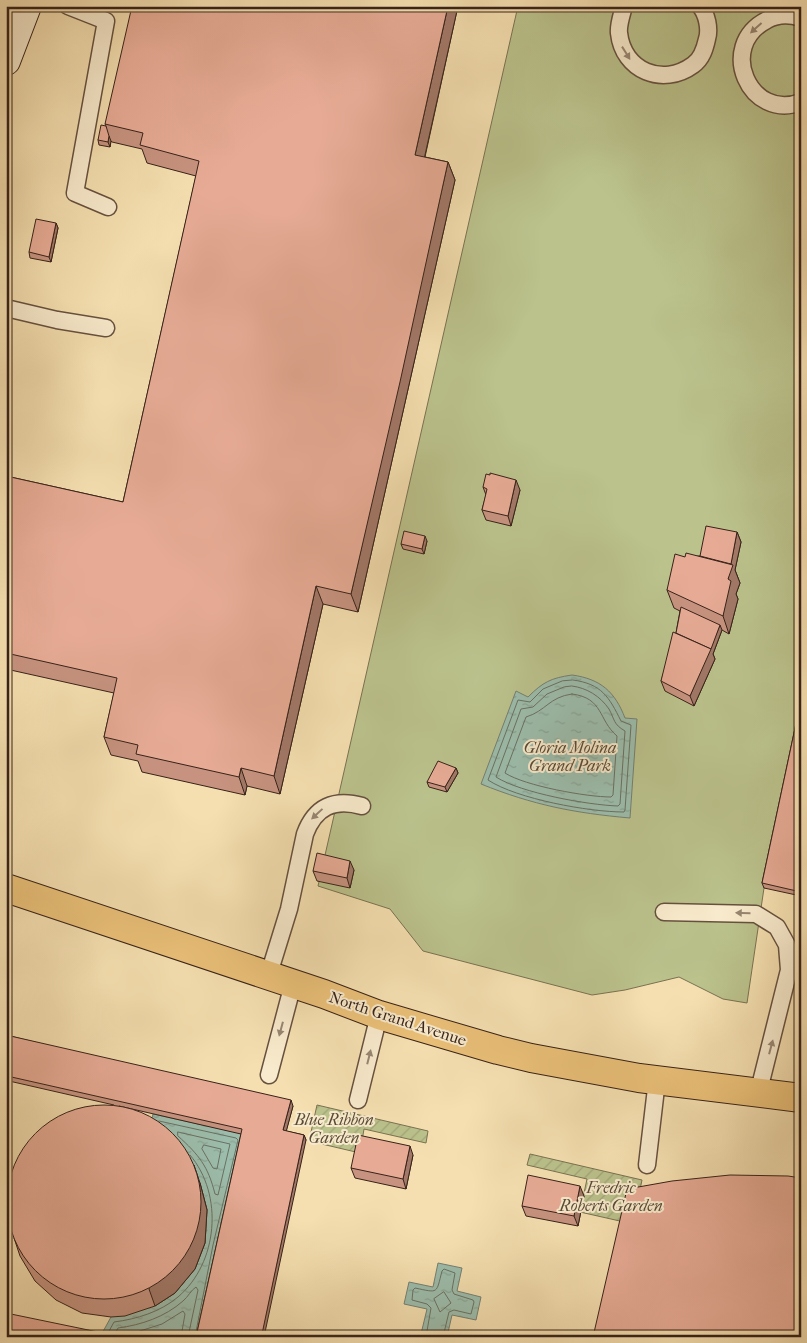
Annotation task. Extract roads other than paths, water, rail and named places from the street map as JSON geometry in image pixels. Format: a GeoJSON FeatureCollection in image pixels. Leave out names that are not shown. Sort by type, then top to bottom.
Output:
{"type":"FeatureCollection","features":[{"type":"Feature","properties":{"kind":"main road"},"geometry":{"type":"LineString","coordinates":[[6,61],[27,6]]}},
{"type":"Feature","properties":{"kind":"main road","name":"North Grand Avenue"},"geometry":{"type":"LineString","coordinates":[[6,888],[281,980],[379,1015],[531,1058],[657,1080],[801,1098]]}},
{"type":"Feature","properties":{"kind":"lane"},"geometry":{"type":"LineString","coordinates":[[68,6],[106,21],[74,193],[108,207]]}},
{"type":"Feature","properties":{"kind":"lane"},"geometry":{"type":"LineString","coordinates":[[624,6],[618,31],[623,50],[636,66],[653,75],[674,74],[694,65],[704,52],[709,30],[700,6]]}},
{"type":"Feature","properties":{"kind":"lane"},"geometry":{"type":"LineString","coordinates":[[801,18],[791,15],[773,16],[758,25],[747,37],[742,52],[743,68],[748,83],[756,94],[768,102],[781,106],[801,102]]}},
{"type":"Feature","properties":{"kind":"lane"},"geometry":{"type":"LineString","coordinates":[[6,308],[57,320],[106,328]]}},
{"type":"Feature","properties":{"kind":"lane"},"geometry":{"type":"LineString","coordinates":[[269,1075],[289,909],[304,834],[309,823],[317,813],[327,806],[350,802],[362,806]]}},
{"type":"Feature","properties":{"kind":"lane"},"geometry":{"type":"LineString","coordinates":[[664,912],[756,914],[777,926],[787,945],[789,970],[758,1094]]}},
{"type":"Feature","properties":{"kind":"lane"},"geometry":{"type":"LineString","coordinates":[[358,1100],[379,1015]]}},
{"type":"Feature","properties":{"kind":"lane"},"geometry":{"type":"LineString","coordinates":[[647,1165],[657,1080]]}},
{"type":"Feature","properties":{"kind":"water"},"geometry":{"type":"Polygon","coordinates":[[[572,675],[591,680],[606,688],[617,701],[625,718],[637,719],[630,818],[590,814],[536,803],[481,784],[516,691],[528,697],[548,682],[572,675]]]}},
{"type":"Feature","properties":{"kind":"water"},"geometry":{"type":"Polygon","coordinates":[[[153,1114],[244,1134],[199,1337],[100,1337],[111,1317],[207,1210],[200,1183],[187,1160],[149,1130],[153,1114]]]}},
{"type":"Feature","properties":{"kind":"water"},"geometry":{"type":"Polygon","coordinates":[[[438,1263],[462,1268],[457,1291],[481,1297],[476,1320],[452,1315],[447,1337],[433,1337],[421,1334],[427,1309],[404,1304],[409,1282],[433,1287],[438,1263]]]}},
{"type":"Feature","properties":{"kind":"park label","name":"Gloria Molina Grand Park"},"geometry":{"type":"Point","coordinates":[570,756]}},
{"type":"Feature","properties":{"kind":"park label","name":"Blue Ribbon Garden"},"geometry":{"type":"Point","coordinates":[334,1128]}},
{"type":"Feature","properties":{"kind":"park label","name":"Fredric Roberts Garden"},"geometry":{"type":"Point","coordinates":[611,1196]}}]}
